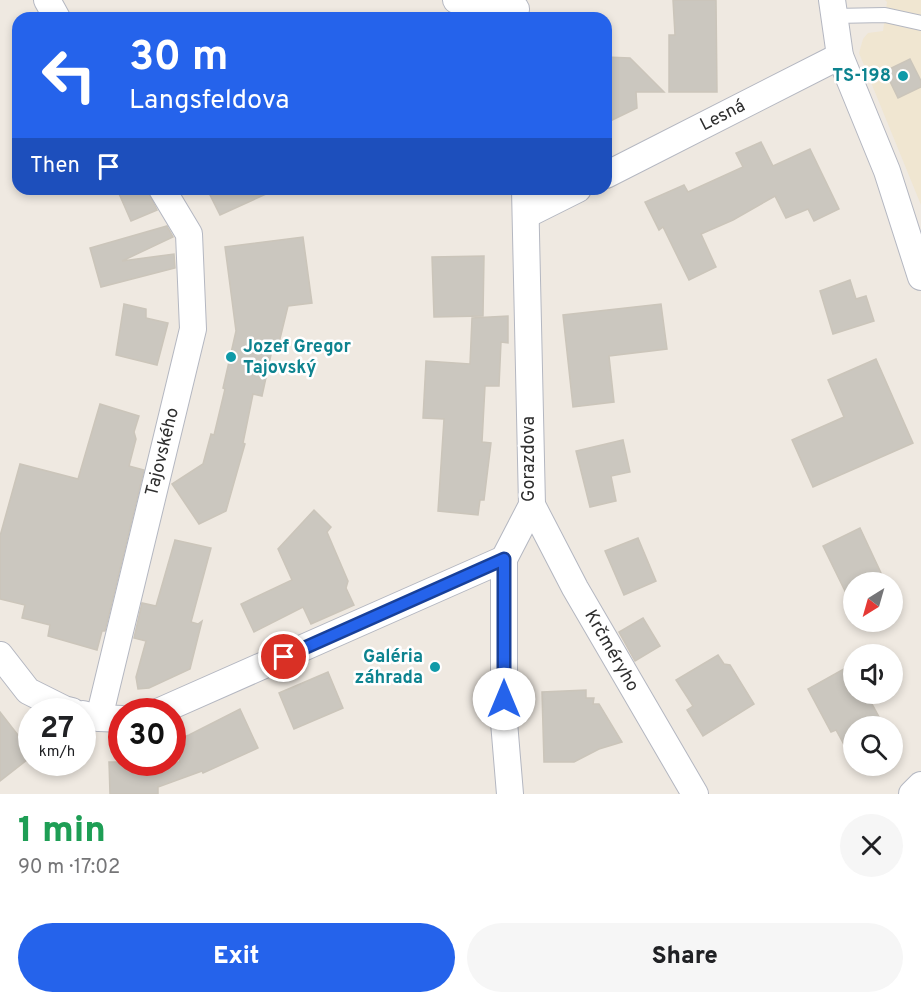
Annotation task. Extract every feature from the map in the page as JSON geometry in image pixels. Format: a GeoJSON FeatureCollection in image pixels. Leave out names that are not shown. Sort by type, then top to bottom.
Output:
{"type":"FeatureCollection","features":[{"type":"Feature","properties":{"kind":"street"},"geometry":{"type":"LineString","coordinates":[[456,0],[516,9]]}},
{"type":"Feature","properties":{"kind":"street"},"geometry":{"type":"LineString","coordinates":[[833,8],[840,56],[887,171],[921,277]]}},
{"type":"Feature","properties":{"kind":"street","name":"Lesná"},"geometry":{"type":"LineString","coordinates":[[612,172],[840,56]]}},
{"type":"Feature","properties":{"kind":"street","name":"Tajovského"},"geometry":{"type":"LineString","coordinates":[[101,717],[193,328],[189,234],[166,195]]}},
{"type":"Feature","properties":{"kind":"street","name":"Gorazdova"},"geometry":{"type":"LineString","coordinates":[[510,794],[504,722],[504,559],[532,505],[525,195]]}},
{"type":"Feature","properties":{"kind":"street"},"geometry":{"type":"LineString","coordinates":[[526,215],[566,195]]}},
{"type":"Feature","properties":{"kind":"street","name":"Krčméryho"},"geometry":{"type":"LineString","coordinates":[[532,505],[575,588],[695,794]]}},
{"type":"Feature","properties":{"kind":"street"},"geometry":{"type":"LineString","coordinates":[[186,700],[504,559]]}},
{"type":"Feature","properties":{"kind":"street"},"geometry":{"type":"LineString","coordinates":[[0,655],[28,691],[42,698]]}},
{"type":"Feature","properties":{"kind":"street"},"geometry":{"type":"LineString","coordinates":[[912,794],[921,785]]}},
{"type":"Feature","properties":{"kind":"lane"},"geometry":{"type":"LineString","coordinates":[[833,8],[885,15],[921,23]]}},
{"type":"Feature","properties":{"kind":"shaded area"},"geometry":{"type":"Polygon","coordinates":[[[885,0],[921,0],[921,205],[859,53],[863,39],[868,33],[883,31],[887,2],[885,0]]]}},
{"type":"Feature","properties":{"kind":"building"},"geometry":{"type":"Polygon","coordinates":[[[673,0],[716,0],[717,92],[669,92],[669,35],[675,35],[673,0]]]}},
{"type":"Feature","properties":{"kind":"building"},"geometry":{"type":"Polygon","coordinates":[[[612,57],[630,58],[664,92],[636,92],[637,108],[612,120],[612,57]]]}},
{"type":"Feature","properties":{"kind":"building","name":"TS-198"},"geometry":{"type":"Polygon","coordinates":[[[910,59],[921,81],[921,87],[898,98],[885,71],[910,59]]]}},
{"type":"Feature","properties":{"kind":"building"},"geometry":{"type":"Polygon","coordinates":[[[761,142],[773,166],[810,149],[839,209],[814,221],[808,209],[786,218],[775,196],[733,220],[701,234],[716,267],[689,280],[663,227],[659,230],[645,202],[684,185],[688,192],[743,167],[736,153],[761,142]]]}},
{"type":"Feature","properties":{"kind":"building"},"geometry":{"type":"Polygon","coordinates":[[[120,195],[150,195],[157,210],[131,221],[120,195]]]}},
{"type":"Feature","properties":{"kind":"building"},"geometry":{"type":"Polygon","coordinates":[[[210,195],[264,195],[220,215],[210,195]]]}},
{"type":"Feature","properties":{"kind":"building"},"geometry":{"type":"Polygon","coordinates":[[[167,226],[173,237],[122,261],[174,254],[175,268],[101,287],[90,248],[167,226]]]}},
{"type":"Feature","properties":{"kind":"building"},"geometry":{"type":"Polygon","coordinates":[[[303,237],[312,303],[288,306],[277,351],[272,350],[262,396],[253,394],[243,443],[245,444],[226,511],[199,524],[172,484],[203,464],[211,434],[214,435],[225,389],[223,388],[236,331],[225,247],[303,237]]]}},
{"type":"Feature","properties":{"kind":"building"},"geometry":{"type":"Polygon","coordinates":[[[484,256],[483,316],[434,317],[432,257],[484,256]]]}},
{"type":"Feature","properties":{"kind":"building"},"geometry":{"type":"Polygon","coordinates":[[[850,280],[856,299],[866,296],[874,321],[833,334],[820,291],[850,280]]]}},
{"type":"Feature","properties":{"kind":"building"},"geometry":{"type":"Polygon","coordinates":[[[124,304],[146,309],[146,318],[168,323],[157,365],[116,355],[124,304]]]}},
{"type":"Feature","properties":{"kind":"building"},"geometry":{"type":"Polygon","coordinates":[[[661,304],[667,349],[609,356],[614,402],[573,407],[563,315],[661,304]]]}},
{"type":"Feature","properties":{"kind":"building"},"geometry":{"type":"Polygon","coordinates":[[[508,316],[508,343],[501,342],[499,386],[485,386],[482,442],[491,443],[484,500],[480,500],[478,515],[438,511],[444,419],[423,418],[426,361],[470,364],[472,318],[508,316]]]}},
{"type":"Feature","properties":{"kind":"building"},"geometry":{"type":"Polygon","coordinates":[[[876,359],[913,443],[813,487],[792,440],[844,417],[828,380],[876,359]]]}},
{"type":"Feature","properties":{"kind":"building"},"geometry":{"type":"Polygon","coordinates":[[[100,404],[139,416],[129,466],[144,470],[105,631],[102,631],[97,650],[48,636],[50,625],[22,618],[25,605],[0,599],[0,536],[20,464],[78,479],[100,404]]]}},
{"type":"Feature","properties":{"kind":"building"},"geometry":{"type":"Polygon","coordinates":[[[623,440],[630,472],[611,476],[616,501],[590,507],[576,451],[623,440]]]}},
{"type":"Feature","properties":{"kind":"building"},"geometry":{"type":"Polygon","coordinates":[[[314,510],[331,527],[327,532],[348,581],[346,588],[354,605],[311,624],[303,607],[254,632],[241,604],[292,580],[278,549],[314,510]]]}},
{"type":"Feature","properties":{"kind":"building"},"geometry":{"type":"Polygon","coordinates":[[[860,528],[881,572],[843,572],[843,587],[823,546],[860,528]]]}},
{"type":"Feature","properties":{"kind":"building"},"geometry":{"type":"Polygon","coordinates":[[[638,538],[656,581],[624,595],[605,551],[638,538]]]}},
{"type":"Feature","properties":{"kind":"building"},"geometry":{"type":"Polygon","coordinates":[[[175,540],[211,548],[191,622],[198,624],[202,621],[190,669],[149,688],[138,689],[136,677],[146,641],[134,638],[142,603],[156,606],[175,540]]]}},
{"type":"Feature","properties":{"kind":"building"},"geometry":{"type":"Polygon","coordinates":[[[643,618],[660,646],[635,661],[619,632],[643,618]]]}},
{"type":"Feature","properties":{"kind":"building"},"geometry":{"type":"Polygon","coordinates":[[[718,655],[724,664],[730,665],[754,704],[703,736],[687,710],[693,706],[676,680],[718,655]]]}},
{"type":"Feature","properties":{"kind":"building"},"geometry":{"type":"Polygon","coordinates":[[[843,669],[843,704],[872,704],[879,716],[843,716],[843,743],[836,730],[831,732],[808,689],[843,669]]]}},
{"type":"Feature","properties":{"kind":"building"},"geometry":{"type":"Polygon","coordinates":[[[328,672],[343,708],[294,729],[279,693],[328,672]]]}},
{"type":"Feature","properties":{"kind":"building"},"geometry":{"type":"Polygon","coordinates":[[[586,690],[586,698],[594,698],[593,704],[599,704],[622,742],[599,749],[574,762],[544,762],[542,692],[586,690]]]}},
{"type":"Feature","properties":{"kind":"building"},"geometry":{"type":"Polygon","coordinates":[[[240,709],[258,748],[203,773],[202,771],[158,787],[158,794],[110,794],[109,776],[186,776],[186,736],[240,709]]]}},
{"type":"Feature","properties":{"kind":"building"},"geometry":{"type":"Polygon","coordinates":[[[0,712],[18,735],[18,767],[0,781],[0,712]]]}},
{"type":"Feature","properties":{"kind":"place","name":"TS-198"},"geometry":{"type":"Point","coordinates":[903,76]}},
{"type":"Feature","properties":{"kind":"place","name":"Jozef Gregor Tajovský"},"geometry":{"type":"Point","coordinates":[231,357]}},
{"type":"Feature","properties":{"kind":"place","name":"Galéria záhrada"},"geometry":{"type":"Point","coordinates":[435,667]}},
{"type":"Feature","properties":{"kind":"route"},"geometry":{"type":"LineString","coordinates":[[284,657],[504,559],[504,699]]}}]}
